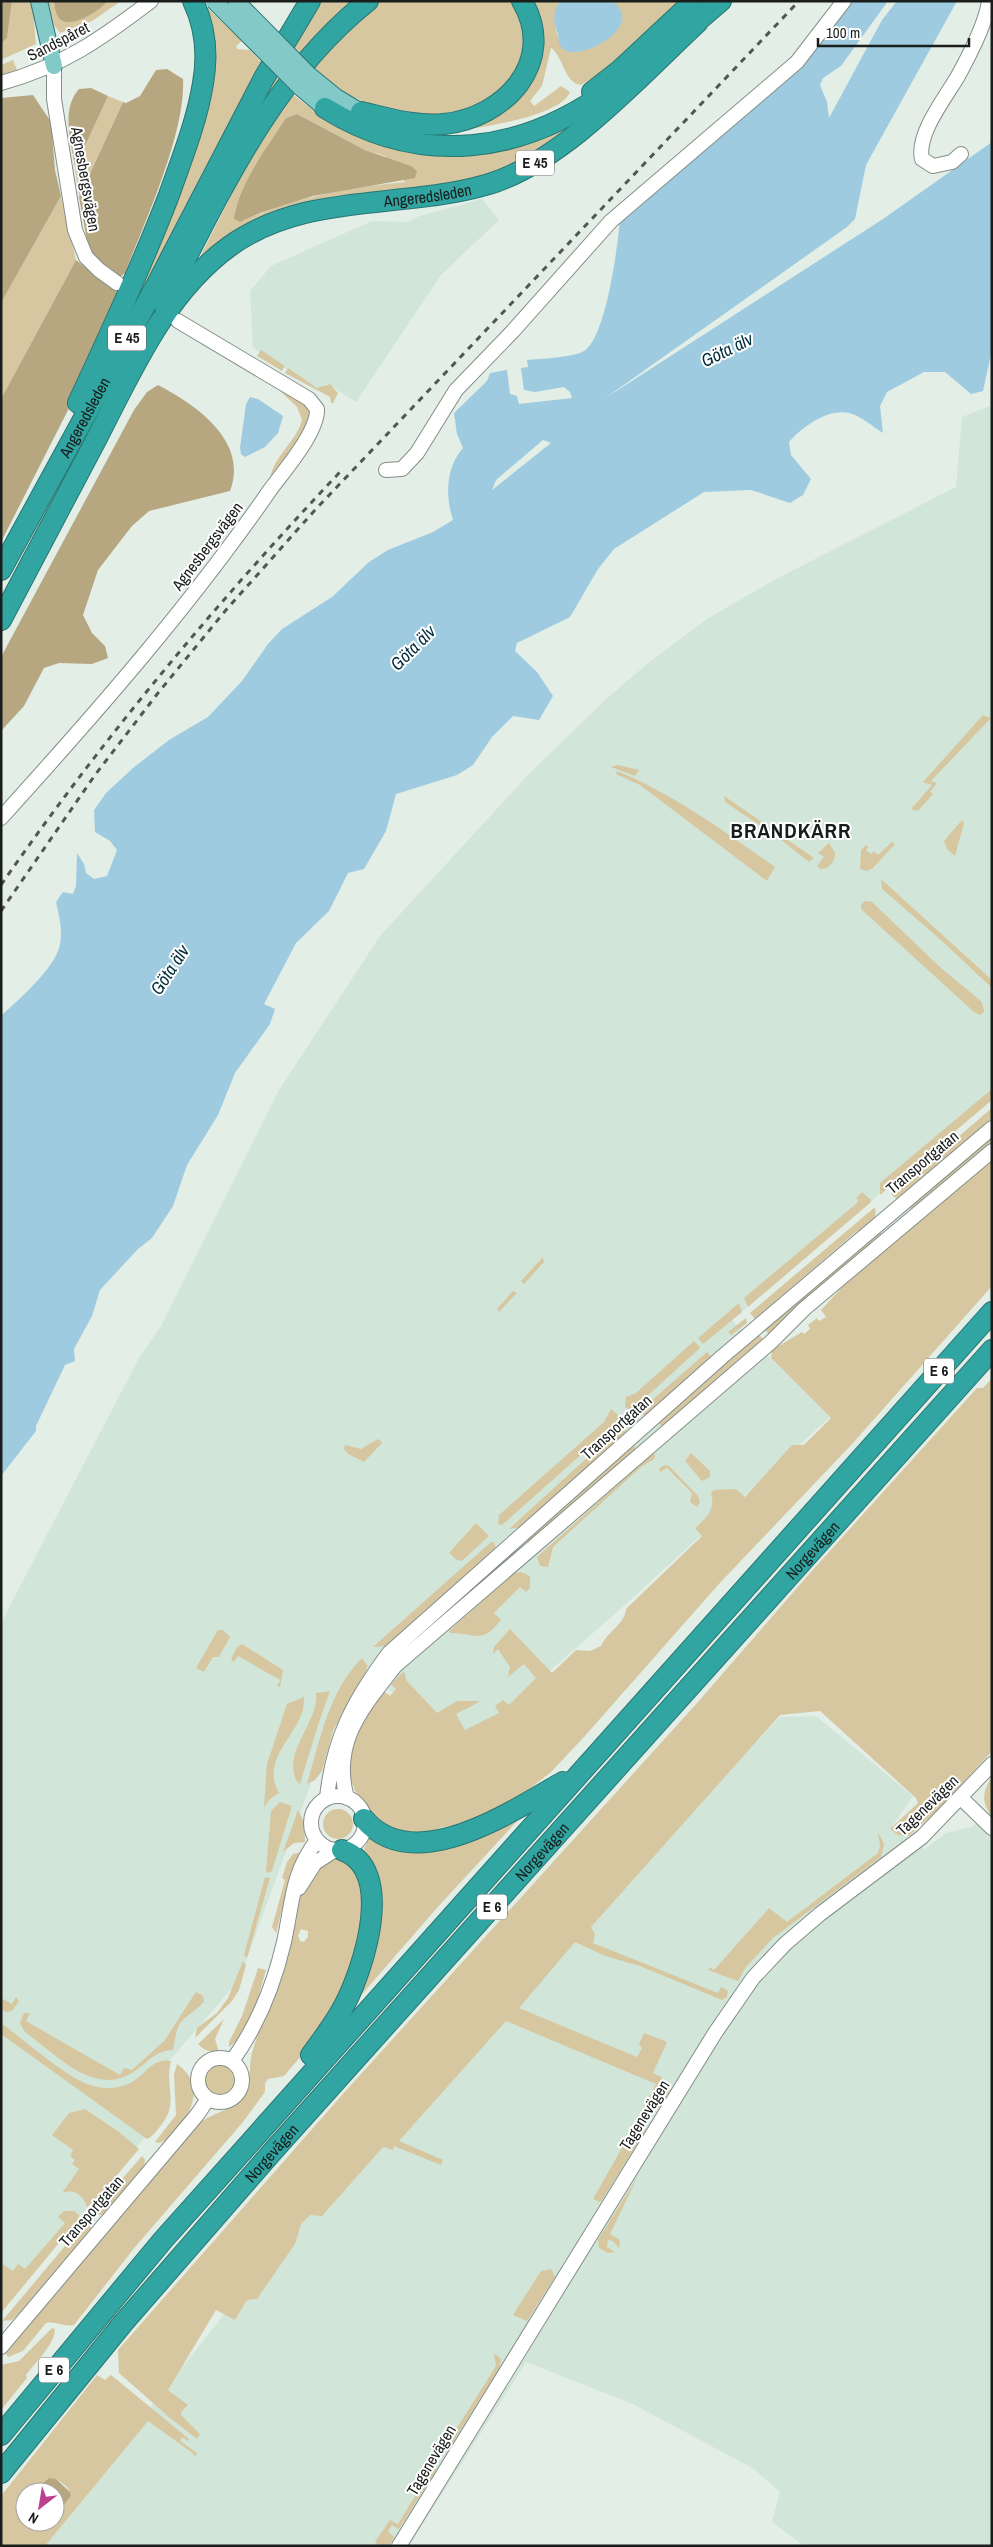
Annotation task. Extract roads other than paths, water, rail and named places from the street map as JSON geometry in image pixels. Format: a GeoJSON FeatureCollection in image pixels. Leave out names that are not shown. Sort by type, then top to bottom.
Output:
{"type":"FeatureCollection","features":[{"type":"Feature","properties":{"kind":"highway","name":"Angeredsleden"},"geometry":{"type":"LineString","coordinates":[[1,570],[156,284],[264,78],[310,1]]}},
{"type":"Feature","properties":{"kind":"highway"},"geometry":{"type":"LineString","coordinates":[[123,386],[147,333],[232,170],[297,72],[334,31],[368,1]]}},
{"type":"Feature","properties":{"kind":"highway"},"geometry":{"type":"LineString","coordinates":[[361,112],[401,121],[439,124],[469,118],[496,106],[518,86],[529,63],[532,29],[522,1]]}},
{"type":"Feature","properties":{"kind":"highway"},"geometry":{"type":"LineString","coordinates":[[361,112],[385,124],[435,136],[490,134],[530,124],[557,112],[593,91],[619,71],[694,1]]}},
{"type":"Feature","properties":{"kind":"highway","name":"E 45"},"geometry":{"type":"LineString","coordinates":[[696,23],[721,1]]}},
{"type":"Feature","properties":{"kind":"highway"},"geometry":{"type":"LineString","coordinates":[[20,534],[29,504],[142,262],[188,140],[204,82],[205,69],[204,33],[193,2]]}},
{"type":"Feature","properties":{"kind":"highway","name":"Angeredsleden"},"geometry":{"type":"LineString","coordinates":[[1,620],[123,386],[167,312],[190,282],[216,256],[243,237],[275,222],[310,210],[464,189],[488,184],[520,171],[546,156],[579,131],[696,23]]}},
{"type":"Feature","properties":{"kind":"highway"},"geometry":{"type":"LineString","coordinates":[[325,108],[361,127],[409,141],[446,146],[499,142],[539,131],[571,115],[606,93],[696,23]]}},
{"type":"Feature","properties":{"kind":"highway","name":"Norgevägen"},"geometry":{"type":"LineString","coordinates":[[1,2435],[150,2254],[240,2152],[992,1312]]}},
{"type":"Feature","properties":{"kind":"highway","name":"Norgevägen"},"geometry":{"type":"LineString","coordinates":[[1,2473],[124,2322],[273,2151],[992,1350]]}},
{"type":"Feature","properties":{"kind":"highway"},"geometry":{"type":"LineString","coordinates":[[364,1819],[379,1834],[395,1841],[414,1844],[445,1838],[468,1833],[488,1824],[578,1773]]}},
{"type":"Feature","properties":{"kind":"highway"},"geometry":{"type":"LineString","coordinates":[[240,2152],[331,2027],[345,2004],[362,1961],[370,1923],[370,1884],[367,1872],[358,1858],[338,1850]]}},
{"type":"Feature","properties":{"kind":"main road"},"geometry":{"type":"LineString","coordinates":[[39,1],[54,66]]}},
{"type":"Feature","properties":{"kind":"main road"},"geometry":{"type":"LineString","coordinates":[[214,1],[304,81],[361,112]]}},
{"type":"Feature","properties":{"kind":"main road"},"geometry":{"type":"LineString","coordinates":[[236,1],[325,108]]}},
{"type":"Feature","properties":{"kind":"street","name":"Sandspåret"},"geometry":{"type":"LineString","coordinates":[[1,83],[54,66],[101,39],[151,1]]}},
{"type":"Feature","properties":{"kind":"street"},"geometry":{"type":"LineString","coordinates":[[386,470],[402,469],[417,453],[456,390],[513,331],[611,221],[797,62],[844,1]]}},
{"type":"Feature","properties":{"kind":"street"},"geometry":{"type":"LineString","coordinates":[[961,154],[952,162],[933,166],[922,159],[921,145],[929,124],[959,73],[987,13],[989,1]]}},
{"type":"Feature","properties":{"kind":"street","name":"Agnesbergsvägen"},"geometry":{"type":"LineString","coordinates":[[54,66],[54,99],[75,230],[86,257],[98,270],[117,283]]}},
{"type":"Feature","properties":{"kind":"street","name":"Agnesbergsvägen"},"geometry":{"type":"LineString","coordinates":[[1,818],[128,674],[211,572],[250,521],[315,424],[316,409],[309,400],[178,321]]}},
{"type":"Feature","properties":{"kind":"street","name":"Transportgatan"},"geometry":{"type":"LineString","coordinates":[[327,1798],[330,1770],[341,1731],[366,1683],[389,1653],[723,1356],[992,1128]]}},
{"type":"Feature","properties":{"kind":"street"},"geometry":{"type":"LineString","coordinates":[[347,1798],[342,1780],[342,1764],[349,1735],[370,1699],[395,1666],[764,1348],[804,1309],[992,1152]]}},
{"type":"Feature","properties":{"kind":"street","name":"Tagenevägen"},"geometry":{"type":"LineString","coordinates":[[399,2546],[715,2033],[753,1978],[785,1944],[820,1914],[922,1837],[992,1764]]}},
{"type":"Feature","properties":{"kind":"street"},"geometry":{"type":"LineString","coordinates":[[291,1904],[315,1862],[338,1850],[352,1846],[360,1838],[364,1829],[364,1819],[360,1808],[347,1798],[337,1796],[327,1798],[316,1807],[311,1816],[311,1830],[317,1840],[325,1847],[338,1850]]}},
{"type":"Feature","properties":{"kind":"street"},"geometry":{"type":"LineString","coordinates":[[961,1798],[992,1828]]}},
{"type":"Feature","properties":{"kind":"street"},"geometry":{"type":"LineString","coordinates":[[232,2061],[248,2038],[264,2005],[284,1944],[298,1870],[317,1840]]}},
{"type":"Feature","properties":{"kind":"street"},"geometry":{"type":"LineString","coordinates":[[216,2058],[232,2061],[241,2074],[242,2082],[239,2092],[230,2100],[221,2102],[208,2099],[198,2085],[198,2077],[203,2067],[216,2058]]}},
{"type":"Feature","properties":{"kind":"street","name":"Transportgatan"},"geometry":{"type":"LineString","coordinates":[[1,2347],[186,2129],[208,2099]]}},
{"type":"Feature","properties":{"kind":"water"},"geometry":{"type":"Polygon","coordinates":[[[560,1],[611,1],[621,11],[622,22],[616,32],[605,41],[578,52],[567,51],[559,44],[554,21],[560,1]]]}},
{"type":"Feature","properties":{"kind":"water","name":"Göta älv"},"geometry":{"type":"Polygon","coordinates":[[[853,1],[888,1],[841,66],[823,78],[820,85],[827,102],[829,118],[882,20],[897,1],[957,1],[866,165],[855,219],[847,227],[604,399],[883,219],[992,142],[992,350],[983,391],[971,394],[945,372],[924,372],[887,392],[880,406],[883,433],[849,413],[833,413],[816,420],[801,430],[789,442],[791,455],[811,479],[803,495],[790,503],[751,490],[704,492],[614,549],[598,569],[570,617],[517,643],[515,651],[537,672],[553,696],[539,720],[513,716],[492,737],[473,765],[457,775],[396,794],[386,831],[364,869],[348,873],[329,911],[296,943],[264,1004],[275,1009],[270,1024],[235,1073],[218,1115],[187,1165],[173,1206],[152,1238],[138,1249],[100,1290],[92,1316],[74,1349],[75,1361],[65,1365],[36,1426],[36,1431],[1,1476],[1,1016],[44,973],[57,953],[61,934],[56,902],[63,892],[73,894],[76,886],[77,853],[84,864],[86,873],[94,879],[107,876],[117,850],[110,841],[95,832],[94,810],[106,793],[133,768],[169,740],[208,717],[242,681],[268,644],[282,629],[332,597],[369,562],[388,550],[433,532],[453,520],[448,492],[450,473],[457,456],[463,448],[457,434],[454,413],[487,381],[490,373],[507,370],[510,394],[517,396],[519,404],[572,398],[570,392],[564,387],[535,392],[524,390],[521,368],[528,367],[527,360],[573,355],[584,351],[592,343],[599,329],[610,290],[620,219],[798,69],[812,55],[853,1]],[[543,440],[496,480],[492,490],[551,443],[543,440]]]}},
{"type":"Feature","properties":{"kind":"water"},"geometry":{"type":"Polygon","coordinates":[[[250,397],[258,399],[283,416],[278,433],[265,447],[245,457],[241,454],[240,448],[246,404],[250,397]]]}},
{"type":"Feature","properties":{"kind":"railway"},"geometry":{"type":"LineString","coordinates":[[1,911],[95,775],[158,693],[226,610],[315,510],[799,1]]}},
{"type":"Feature","properties":{"kind":"railway"},"geometry":{"type":"LineString","coordinates":[[1,885],[80,777],[163,672],[249,571],[340,472]]}},
{"type":"Feature","properties":{"kind":"district","name":"BRANDKÄRR"},"geometry":{"type":"Point","coordinates":[791,831]}}]}
